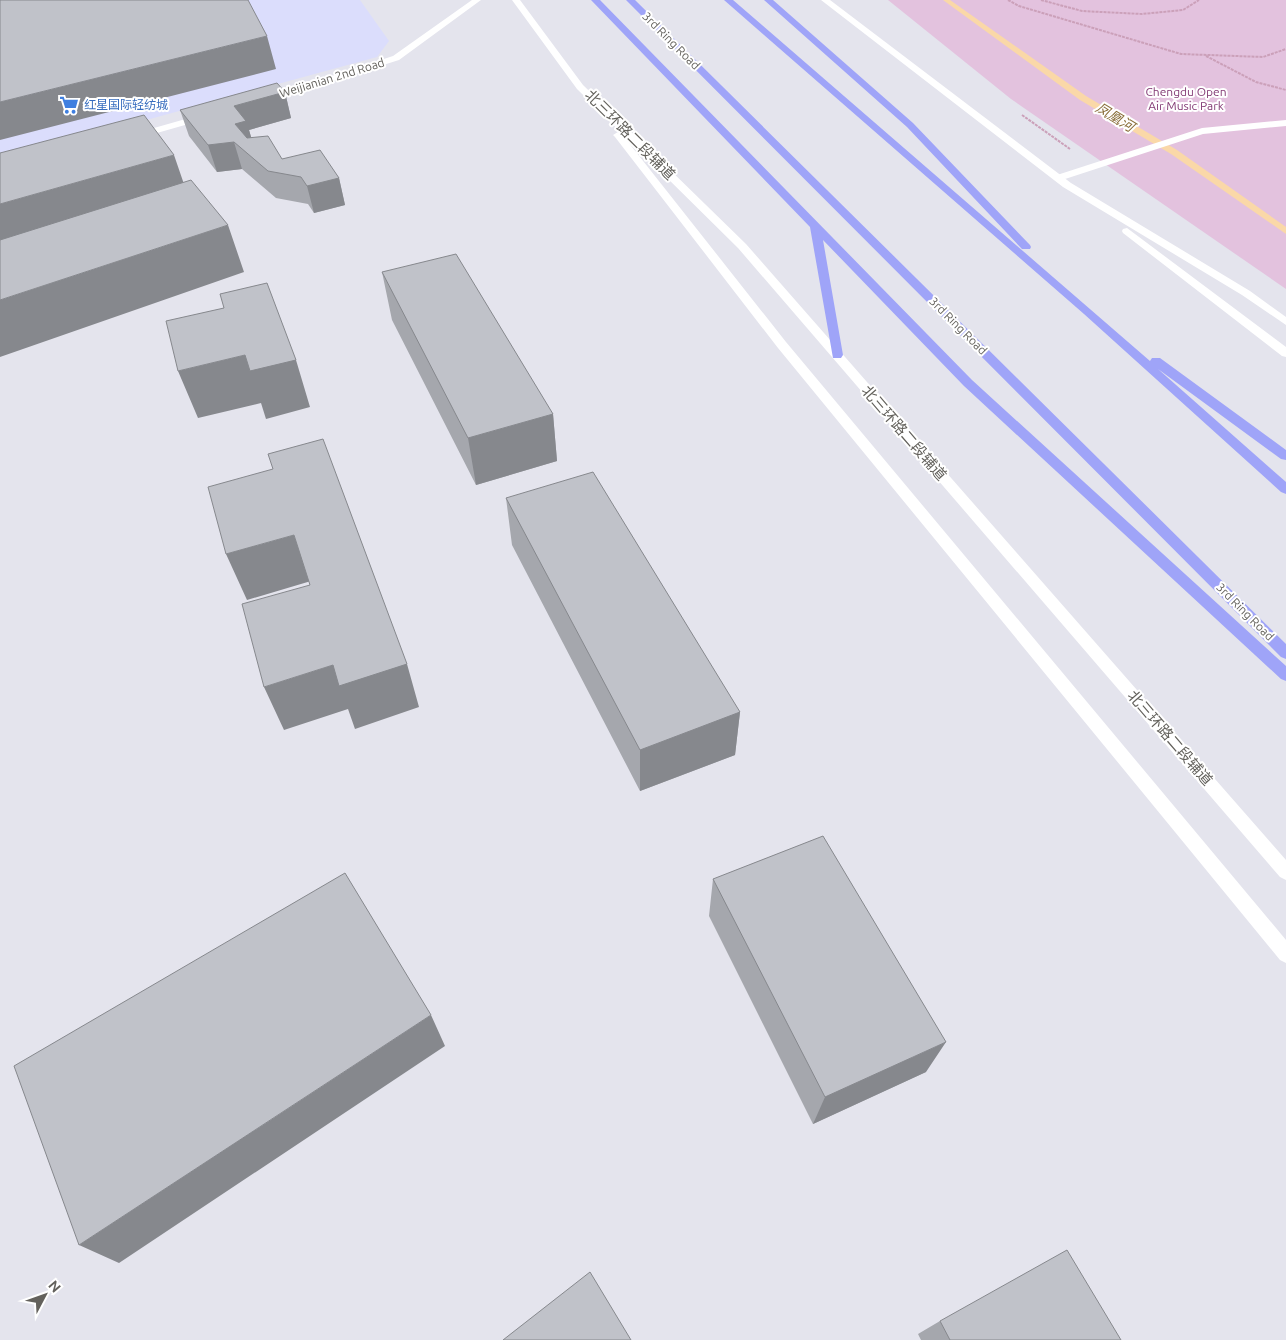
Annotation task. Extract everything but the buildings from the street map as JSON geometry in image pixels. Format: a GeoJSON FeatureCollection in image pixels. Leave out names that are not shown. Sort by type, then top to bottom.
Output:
{"type":"FeatureCollection","features":[{"type":"Feature","properties":{"kind":"highway"},"geometry":{"type":"LineString","coordinates":[[595,0],[968,383],[1286,675]]}},
{"type":"Feature","properties":{"kind":"highway","name":"3rd Ring Road"},"geometry":{"type":"LineString","coordinates":[[630,0],[1286,653]]}},
{"type":"Feature","properties":{"kind":"highway"},"geometry":{"type":"LineString","coordinates":[[728,0],[1088,312],[1286,489]]}},
{"type":"Feature","properties":{"kind":"highway"},"geometry":{"type":"LineString","coordinates":[[768,0],[910,125],[1088,312],[1286,456]]}},
{"type":"Feature","properties":{"kind":"highway"},"geometry":{"type":"LineString","coordinates":[[816,226],[837,355]]}},
{"type":"Feature","properties":{"kind":"main road","name":"Weijianian 2nd Road"},"geometry":{"type":"LineString","coordinates":[[254,102],[348,75],[396,58],[477,0]]}},
{"type":"Feature","properties":{"kind":"main road","name":"北三环路二段辅道"},"geometry":{"type":"LineString","coordinates":[[516,0],[580,87],[742,246],[1286,872]]}},
{"type":"Feature","properties":{"kind":"main road"},"geometry":{"type":"LineString","coordinates":[[825,0],[1286,353]]}},
{"type":"Feature","properties":{"kind":"main road"},"geometry":{"type":"LineString","coordinates":[[580,87],[782,345],[1286,954]]}},
{"type":"Feature","properties":{"kind":"main road"},"geometry":{"type":"LineString","coordinates":[[122,140],[216,113]]}},
{"type":"Feature","properties":{"kind":"main road"},"geometry":{"type":"LineString","coordinates":[[1063,182],[1147,148],[1202,131],[1286,123]]}},
{"type":"Feature","properties":{"kind":"main road"},"geometry":{"type":"LineString","coordinates":[[1063,182],[1246,293],[1286,322]]}},
{"type":"Feature","properties":{"kind":"path"},"geometry":{"type":"LineString","coordinates":[[1008,0],[1019,6],[1181,54],[1263,57],[1286,49]]}},
{"type":"Feature","properties":{"kind":"path"},"geometry":{"type":"LineString","coordinates":[[1041,0],[1082,11],[1142,14],[1183,10],[1199,0]]}},
{"type":"Feature","properties":{"kind":"path"},"geometry":{"type":"LineString","coordinates":[[1203,55],[1256,82],[1286,90]]}},
{"type":"Feature","properties":{"kind":"shaded area","name":"红星国际轻纺城"},"geometry":{"type":"Polygon","coordinates":[[[0,0],[360,0],[389,41],[377,57],[0,160],[0,0]]]}},
{"type":"Feature","properties":{"kind":"green space","name":"Chengdu Open Air Music Park"},"geometry":{"type":"Polygon","coordinates":[[[888,0],[1286,0],[1286,289],[1011,99],[888,0]]]}},
{"type":"Feature","properties":{"kind":"waterway","name":"凤凰河"},"geometry":{"type":"LineString","coordinates":[[946,0],[1083,98],[1174,152],[1286,231]]}},
{"type":"Feature","properties":{"kind":"place","name":"红星国际轻纺城"},"geometry":{"type":"Point","coordinates":[69,105]}}]}
